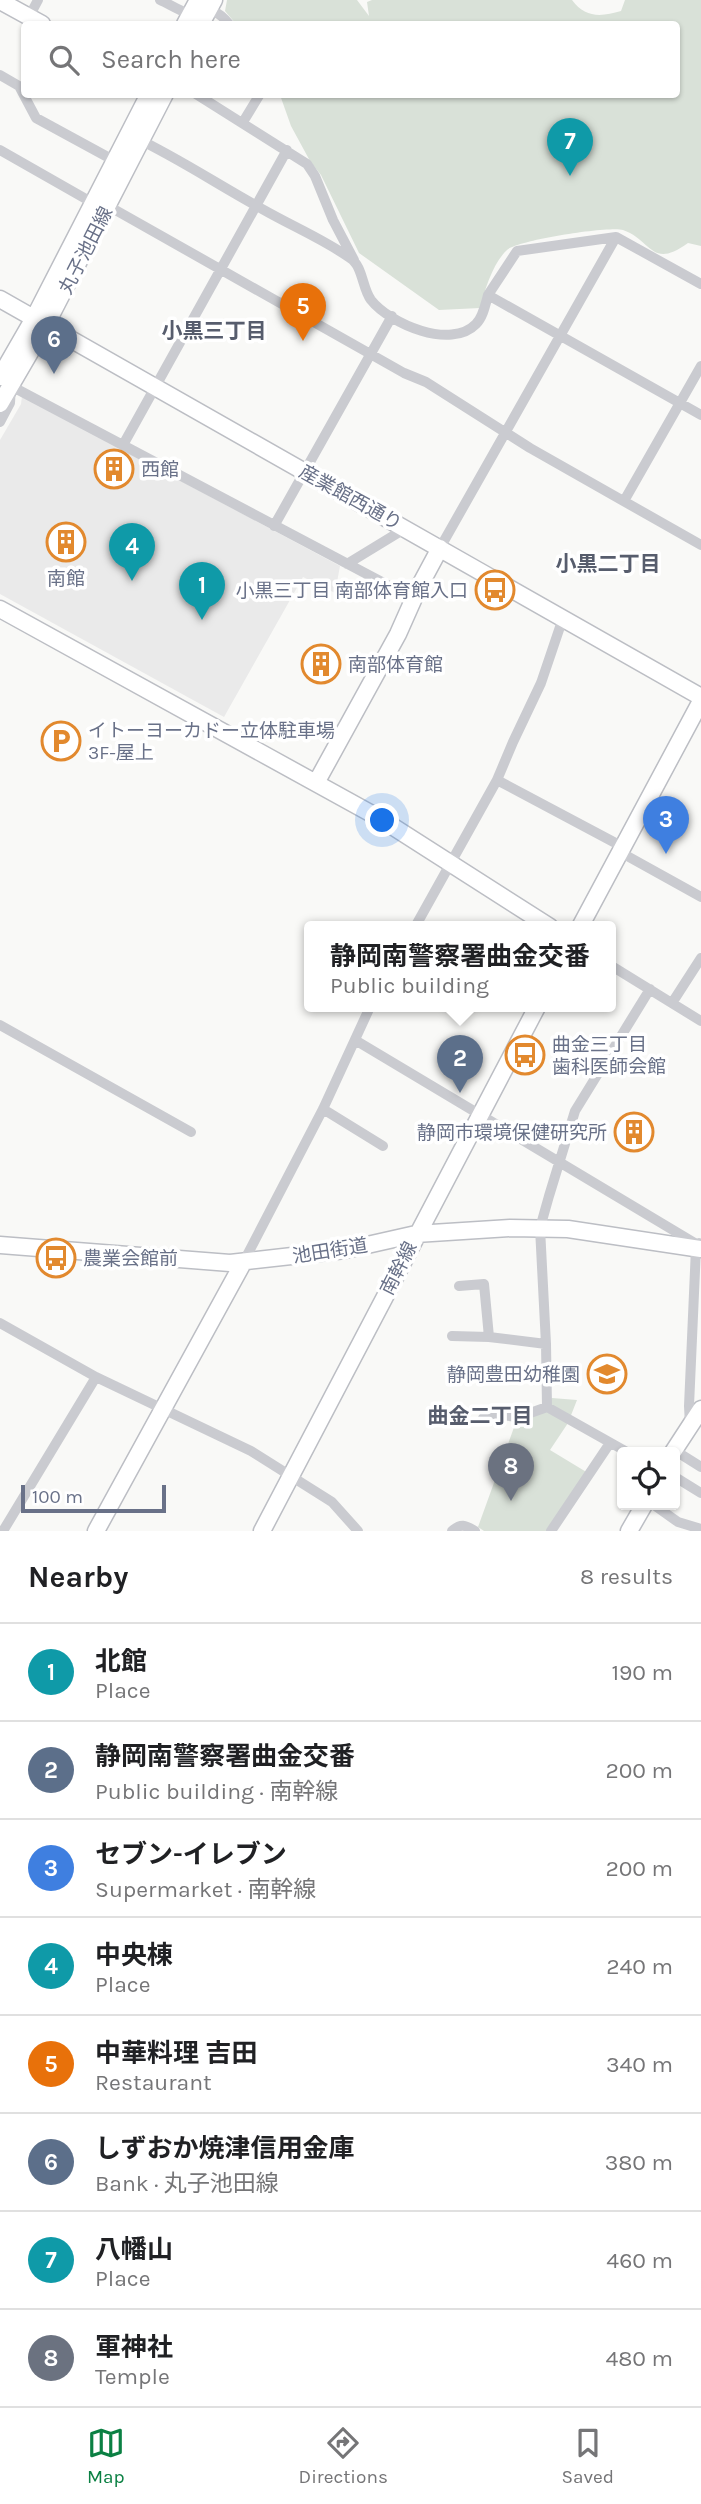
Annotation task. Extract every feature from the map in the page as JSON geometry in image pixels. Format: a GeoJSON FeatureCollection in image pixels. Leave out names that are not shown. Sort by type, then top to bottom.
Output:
{"type":"FeatureCollection","features":[{"type":"Feature","properties":{"kind":"street"},"geometry":{"type":"LineString","coordinates":[[0,1],[36,21],[38,0]]}},
{"type":"Feature","properties":{"kind":"street"},"geometry":{"type":"LineString","coordinates":[[160,0],[199,12],[216,13],[225,21]]}},
{"type":"Feature","properties":{"kind":"street"},"geometry":{"type":"LineString","coordinates":[[0,75],[21,90]]}},
{"type":"Feature","properties":{"kind":"street"},"geometry":{"type":"LineString","coordinates":[[25,98],[36,118],[115,161]]}},
{"type":"Feature","properties":{"kind":"street","name":"丸子池田線"},"geometry":{"type":"LineString","coordinates":[[0,404],[6,381],[103,204],[135,138],[148,98]]}},
{"type":"Feature","properties":{"kind":"street","name":"丸子池田線"},"geometry":{"type":"LineString","coordinates":[[103,204],[115,161],[135,138],[162,98]]}},
{"type":"Feature","properties":{"kind":"street"},"geometry":{"type":"LineString","coordinates":[[203,98],[307,164],[315,176],[371,300],[391,316],[417,329],[444,337],[468,330],[475,325],[481,317],[488,295],[517,251],[616,237],[701,284]]}},
{"type":"Feature","properties":{"kind":"street"},"geometry":{"type":"LineString","coordinates":[[243,122],[258,98]]}},
{"type":"Feature","properties":{"kind":"street"},"geometry":{"type":"LineString","coordinates":[[135,138],[354,260]]}},
{"type":"Feature","properties":{"kind":"street"},"geometry":{"type":"LineString","coordinates":[[0,150],[103,204],[370,354],[426,382],[701,545]]}},
{"type":"Feature","properties":{"kind":"street"},"geometry":{"type":"LineString","coordinates":[[123,445],[288,150]]}},
{"type":"Feature","properties":{"kind":"street"},"geometry":{"type":"LineString","coordinates":[[316,783],[398,634],[440,548],[616,237]]}},
{"type":"Feature","properties":{"kind":"street"},"geometry":{"type":"LineString","coordinates":[[488,295],[701,415]]}},
{"type":"Feature","properties":{"kind":"street","name":"産業館西通り"},"geometry":{"type":"LineString","coordinates":[[0,299],[406,528],[701,699]]}},
{"type":"Feature","properties":{"kind":"street"},"geometry":{"type":"LineString","coordinates":[[274,526],[391,316]]}},
{"type":"Feature","properties":{"kind":"street"},"geometry":{"type":"LineString","coordinates":[[624,501],[701,366]]}},
{"type":"Feature","properties":{"kind":"street"},"geometry":{"type":"LineString","coordinates":[[0,422],[10,403],[6,381]]}},
{"type":"Feature","properties":{"kind":"street"},"geometry":{"type":"LineString","coordinates":[[6,381],[414,599]]}},
{"type":"Feature","properties":{"kind":"street"},"geometry":{"type":"LineString","coordinates":[[347,564],[406,528]]}},
{"type":"Feature","properties":{"kind":"street"},"geometry":{"type":"LineString","coordinates":[[0,609],[381,819],[541,921]]}},
{"type":"Feature","properties":{"kind":"street"},"geometry":{"type":"LineString","coordinates":[[418,921],[497,780],[541,683],[563,618]]}},
{"type":"Feature","properties":{"kind":"street"},"geometry":{"type":"LineString","coordinates":[[583,921],[701,699]]}},
{"type":"Feature","properties":{"kind":"street"},"geometry":{"type":"LineString","coordinates":[[497,780],[701,897]]}},
{"type":"Feature","properties":{"kind":"street"},"geometry":{"type":"LineString","coordinates":[[672,1003],[701,958]]}},
{"type":"Feature","properties":{"kind":"street"},"geometry":{"type":"LineString","coordinates":[[616,968],[701,1021]]}},
{"type":"Feature","properties":{"kind":"street"},"geometry":{"type":"LineString","coordinates":[[547,1407],[540,1228],[575,1111],[650,989]]}},
{"type":"Feature","properties":{"kind":"street"},"geometry":{"type":"LineString","coordinates":[[96,1531],[243,1263],[323,1109],[367,1012]]}},
{"type":"Feature","properties":{"kind":"street","name":"南幹線"},"geometry":{"type":"LineString","coordinates":[[262,1531],[534,1012]]}},
{"type":"Feature","properties":{"kind":"street"},"geometry":{"type":"LineString","coordinates":[[0,1025],[191,1132]]}},
{"type":"Feature","properties":{"kind":"street"},"geometry":{"type":"LineString","coordinates":[[355,1041],[699,1246],[690,1425]]}},
{"type":"Feature","properties":{"kind":"street"},"geometry":{"type":"LineString","coordinates":[[323,1109],[383,1146]]}},
{"type":"Feature","properties":{"kind":"street","name":"池田街道"},"geometry":{"type":"LineString","coordinates":[[0,1245],[243,1263],[345,1250],[416,1234],[479,1228],[540,1228],[699,1246]]}},
{"type":"Feature","properties":{"kind":"street"},"geometry":{"type":"LineString","coordinates":[[459,1286],[485,1284],[489,1337]]}},
{"type":"Feature","properties":{"kind":"street"},"geometry":{"type":"LineString","coordinates":[[1,1326],[96,1377],[251,1451],[332,1502],[358,1531]]}},
{"type":"Feature","properties":{"kind":"street"},"geometry":{"type":"LineString","coordinates":[[452,1336],[489,1337],[546,1344]]}},
{"type":"Feature","properties":{"kind":"street"},"geometry":{"type":"LineString","coordinates":[[3,1531],[96,1377]]}},
{"type":"Feature","properties":{"kind":"street"},"geometry":{"type":"LineString","coordinates":[[483,1418],[490,1414],[519,1417],[547,1407],[618,1447]]}},
{"type":"Feature","properties":{"kind":"street"},"geometry":{"type":"LineString","coordinates":[[676,1447],[701,1409]]}},
{"type":"Feature","properties":{"kind":"street"},"geometry":{"type":"LineString","coordinates":[[551,1531],[610,1443]]}},
{"type":"Feature","properties":{"kind":"street"},"geometry":{"type":"LineString","coordinates":[[680,1455],[701,1467]]}},
{"type":"Feature","properties":{"kind":"street"},"geometry":{"type":"LineString","coordinates":[[680,1479],[701,1493]]}},
{"type":"Feature","properties":{"kind":"street"},"geometry":{"type":"LineString","coordinates":[[629,1531],[641,1510]]}},
{"type":"Feature","properties":{"kind":"street"},"geometry":{"type":"LineString","coordinates":[[661,1510],[696,1530]]}},
{"type":"Feature","properties":{"kind":"street"},"geometry":{"type":"LineString","coordinates":[[452,1531],[459,1525],[464,1525],[475,1531]]}},
{"type":"Feature","properties":{"kind":"shaded area"},"geometry":{"type":"Polygon","coordinates":[[[227,0],[357,0],[369,16],[367,2],[372,0],[572,0],[582,10],[600,15],[621,11],[625,0],[701,0],[701,246],[688,243],[676,251],[659,253],[633,235],[614,229],[528,242],[507,250],[502,255],[490,277],[480,308],[439,310],[359,253],[321,175],[291,126],[281,98],[680,98],[680,21],[233,21],[225,11],[227,0]]]}},
{"type":"Feature","properties":{"kind":"shaded area"},"geometry":{"type":"Polygon","coordinates":[[[22,396],[340,566],[335,593],[303,577],[224,717],[0,594],[0,440],[21,404],[22,396]]]}},
{"type":"Feature","properties":{"kind":"shaded area"},"geometry":{"type":"Polygon","coordinates":[[[552,1398],[577,1400],[568,1423],[550,1450],[588,1473],[548,1531],[484,1531],[478,1527],[517,1419],[552,1398]]]}},
{"type":"Feature","properties":{"kind":"place","name":"八幡山"},"geometry":{"type":"Point","coordinates":[570,176]}},
{"type":"Feature","properties":{"kind":"place","name":"中華料理 吉田"},"geometry":{"type":"Point","coordinates":[303,341]}},
{"type":"Feature","properties":{"kind":"place","name":"しずおか焼津信用金庫"},"geometry":{"type":"Point","coordinates":[54,374]}},
{"type":"Feature","properties":{"kind":"place","name":"西館"},"geometry":{"type":"Point","coordinates":[114,469]}},
{"type":"Feature","properties":{"kind":"place","name":"南館"},"geometry":{"type":"Point","coordinates":[66,542]}},
{"type":"Feature","properties":{"kind":"place","name":"中央棟"},"geometry":{"type":"Point","coordinates":[132,581]}},
{"type":"Feature","properties":{"kind":"place","name":"小黒三丁目 南部体育館入口"},"geometry":{"type":"Point","coordinates":[495,590]}},
{"type":"Feature","properties":{"kind":"place","name":"北館"},"geometry":{"type":"Point","coordinates":[202,620]}},
{"type":"Feature","properties":{"kind":"place","name":"南部体育館"},"geometry":{"type":"Point","coordinates":[321,664]}},
{"type":"Feature","properties":{"kind":"place","name":"イトーヨーカドー立体駐車場 3F-屋上"},"geometry":{"type":"Point","coordinates":[61,741]}},
{"type":"Feature","properties":{"kind":"place","name":"セブン-イレブン"},"geometry":{"type":"Point","coordinates":[666,854]}},
{"type":"Feature","properties":{"kind":"place","name":"曲金三丁目 歯科医師会館"},"geometry":{"type":"Point","coordinates":[525,1055]}},
{"type":"Feature","properties":{"kind":"place","name":"静岡南警察署曲金交番"},"geometry":{"type":"Point","coordinates":[460,1093]}},
{"type":"Feature","properties":{"kind":"place","name":"静岡市環境保健研究所"},"geometry":{"type":"Point","coordinates":[634,1132]}},
{"type":"Feature","properties":{"kind":"place","name":"農業会館前"},"geometry":{"type":"Point","coordinates":[56,1258]}},
{"type":"Feature","properties":{"kind":"place","name":"静岡豊田幼稚園"},"geometry":{"type":"Point","coordinates":[607,1374]}},
{"type":"Feature","properties":{"kind":"place","name":"軍神社"},"geometry":{"type":"Point","coordinates":[511,1501]}},
{"type":"Feature","properties":{"kind":"district","name":"小黒三丁目"},"geometry":{"type":"Point","coordinates":[214,331]}},
{"type":"Feature","properties":{"kind":"district","name":"小黒二丁目"},"geometry":{"type":"Point","coordinates":[608,564]}},
{"type":"Feature","properties":{"kind":"district","name":"曲金二丁目"},"geometry":{"type":"Point","coordinates":[480,1416]}}]}
